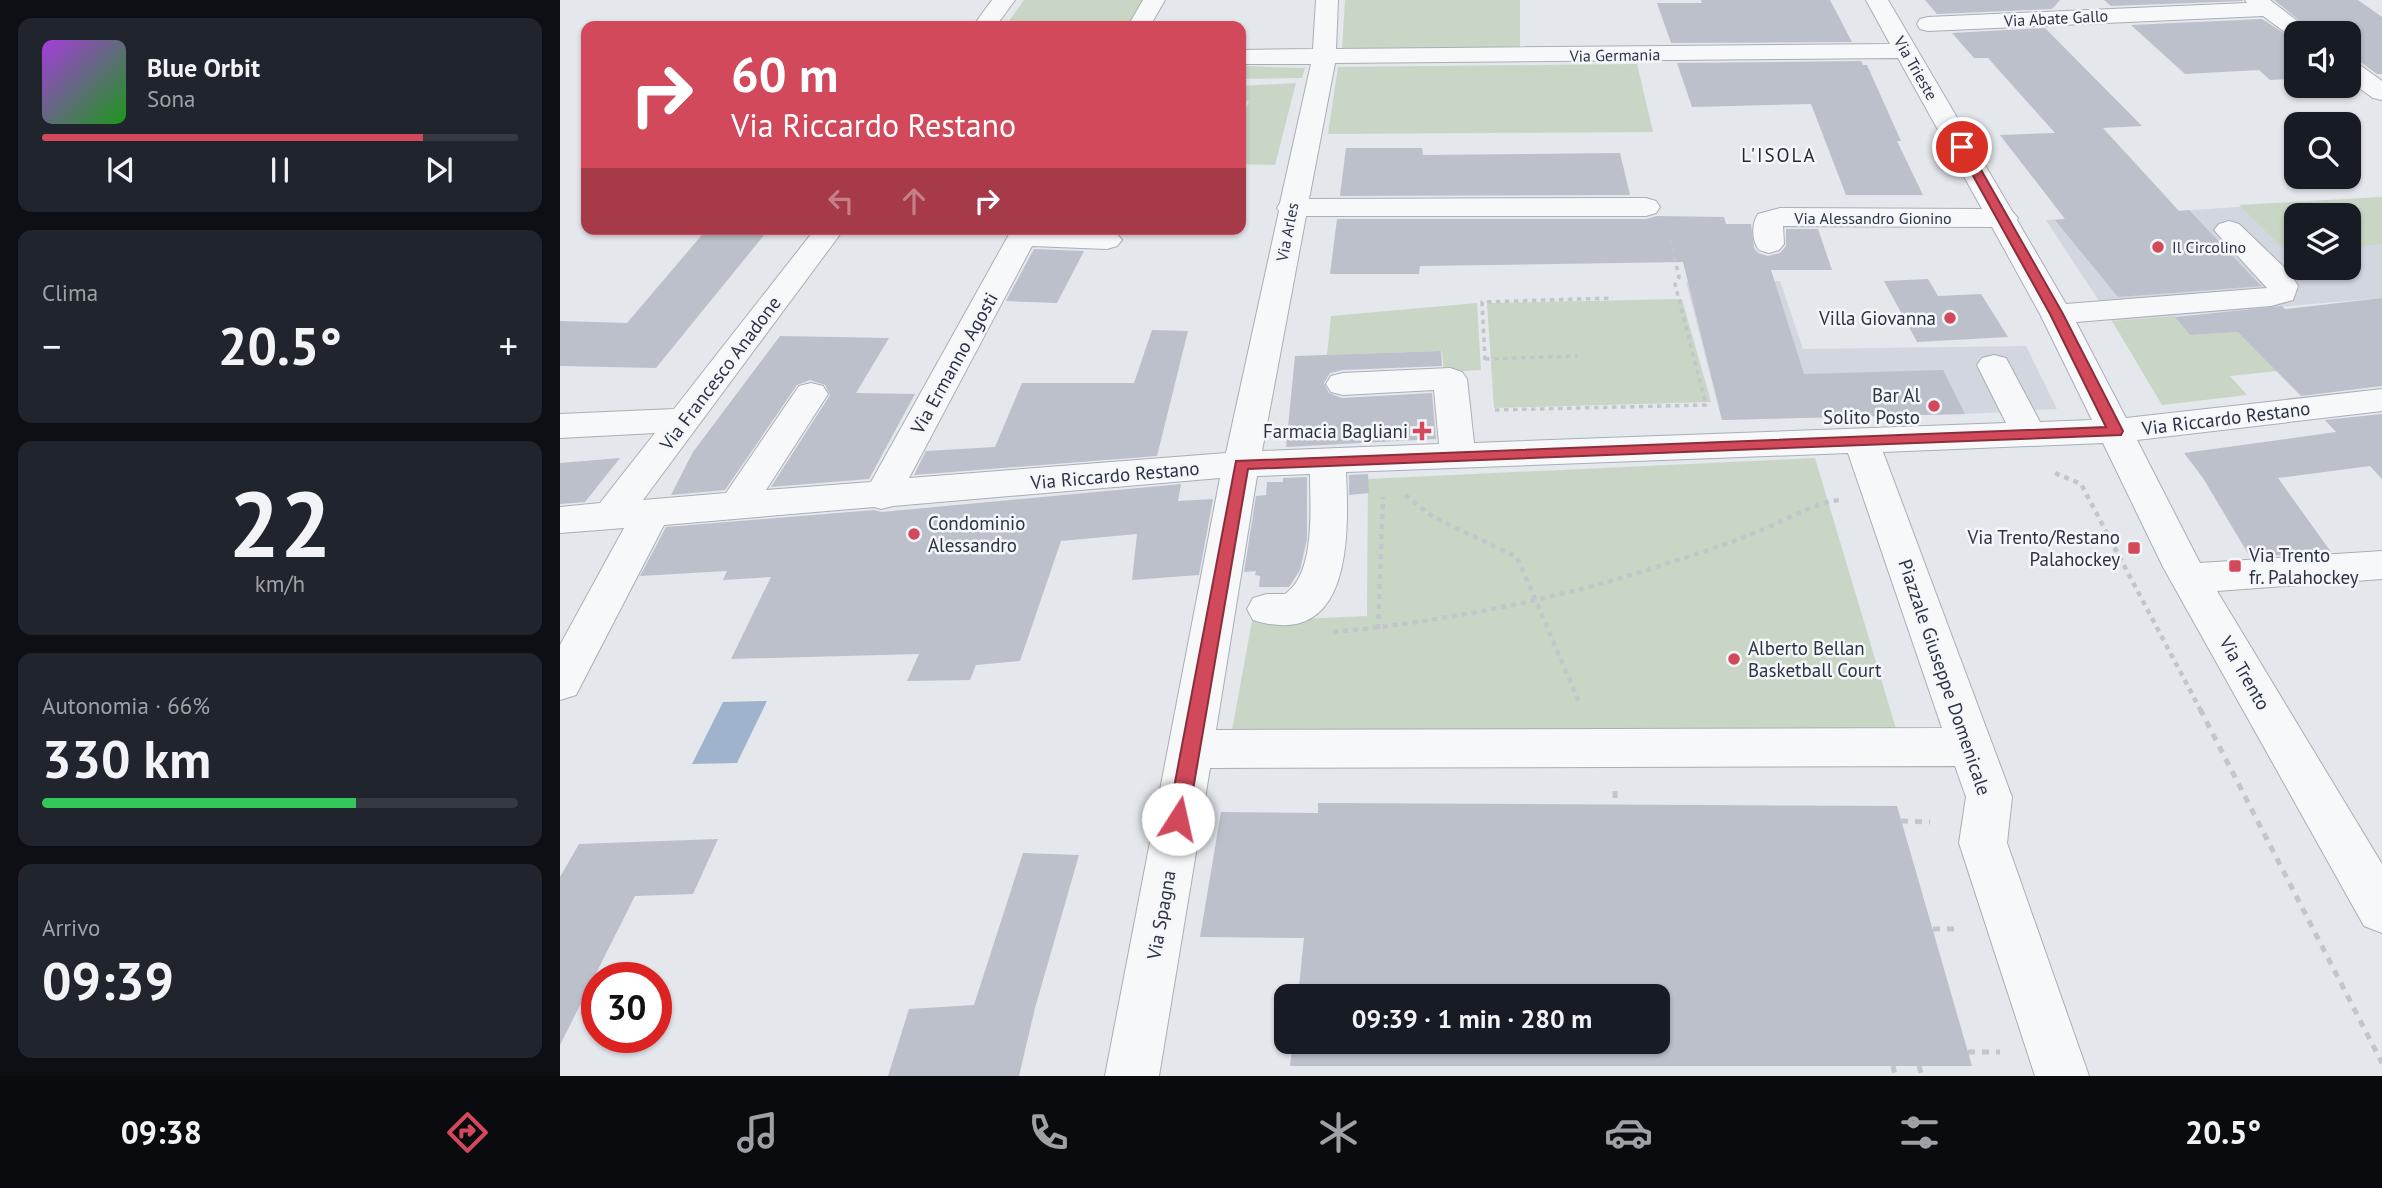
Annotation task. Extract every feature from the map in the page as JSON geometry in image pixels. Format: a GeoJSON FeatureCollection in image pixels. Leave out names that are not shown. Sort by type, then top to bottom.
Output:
{"type":"FeatureCollection","features":[{"type":"Feature","properties":{"kind":"street"},"geometry":{"type":"LineString","coordinates":[[988,21],[1004,0]]}},
{"type":"Feature","properties":{"kind":"street"},"geometry":{"type":"LineString","coordinates":[[1142,21],[1154,0]]}},
{"type":"Feature","properties":{"kind":"street","name":"Via Arles"},"geometry":{"type":"LineString","coordinates":[[1241,464],[1291,208],[1324,58],[1327,0]]}},
{"type":"Feature","properties":{"kind":"street","name":"Via Trieste"},"geometry":{"type":"LineString","coordinates":[[1877,0],[2004,218],[2115,431]]}},
{"type":"Feature","properties":{"kind":"street"},"geometry":{"type":"LineString","coordinates":[[2262,4],[2285,21]]}},
{"type":"Feature","properties":{"kind":"street","name":"Via Abate Gallo"},"geometry":{"type":"LineString","coordinates":[[1928,24],[2262,4]]}},
{"type":"Feature","properties":{"kind":"street","name":"Via Germania"},"geometry":{"type":"LineString","coordinates":[[1246,57],[1906,51]]}},
{"type":"Feature","properties":{"kind":"street"},"geometry":{"type":"LineString","coordinates":[[2361,77],[2380,89]]}},
{"type":"Feature","properties":{"kind":"street"},"geometry":{"type":"LineString","coordinates":[[1291,208],[1646,207]]}},
{"type":"Feature","properties":{"kind":"street","name":"Via Alessandro Gionino"},"geometry":{"type":"LineString","coordinates":[[1769,244],[1768,220],[1780,217],[2004,218]]}},
{"type":"Feature","properties":{"kind":"street"},"geometry":{"type":"LineString","coordinates":[[2056,314],[2272,297],[2283,293],[2279,279],[2230,230]]}},
{"type":"Feature","properties":{"kind":"street","name":"Via Francesco Anadone"},"geometry":{"type":"LineString","coordinates":[[610,517],[825,235]]}},
{"type":"Feature","properties":{"kind":"street","name":"Via Ermanno Agosti"},"geometry":{"type":"LineString","coordinates":[[881,496],[1024,235]]}},
{"type":"Feature","properties":{"kind":"street"},"geometry":{"type":"LineString","coordinates":[[1048,235],[1107,240]]}},
{"type":"Feature","properties":{"kind":"street"},"geometry":{"type":"LineString","coordinates":[[1994,365],[2029,434]]}},
{"type":"Feature","properties":{"kind":"street"},"geometry":{"type":"LineString","coordinates":[[1343,384],[1450,379],[1458,456]]}},
{"type":"Feature","properties":{"kind":"street"},"geometry":{"type":"LineString","coordinates":[[736,507],[811,394]]}},
{"type":"Feature","properties":{"kind":"street","name":"Via Riccardo Restano"},"geometry":{"type":"LineString","coordinates":[[560,520],[881,496],[1241,464],[2115,431],[2382,400]]}},
{"type":"Feature","properties":{"kind":"street"},"geometry":{"type":"LineString","coordinates":[[560,426],[684,420]]}},
{"type":"Feature","properties":{"kind":"street","name":"Via Trento"},"geometry":{"type":"LineString","coordinates":[[2115,431],[2140,485],[2190,578],[2382,910]]}},
{"type":"Feature","properties":{"kind":"street","name":"Piazzale Giuseppe Domenicale"},"geometry":{"type":"LineString","coordinates":[[1861,440],[1989,797],[1983,843],[2062,1076]]}},
{"type":"Feature","properties":{"kind":"street"},"geometry":{"type":"LineString","coordinates":[[1267,609],[1294,608],[1313,595],[1327,560],[1328,461]]}},
{"type":"Feature","properties":{"kind":"street","name":"Via Spagna"},"geometry":{"type":"LineString","coordinates":[[1132,1076],[1241,464]]}},
{"type":"Feature","properties":{"kind":"street"},"geometry":{"type":"LineString","coordinates":[[561,683],[651,514]]}},
{"type":"Feature","properties":{"kind":"street"},"geometry":{"type":"LineString","coordinates":[[2190,578],[2382,565]]}},
{"type":"Feature","properties":{"kind":"street"},"geometry":{"type":"LineString","coordinates":[[1191,749],[1970,747]]}},
{"type":"Feature","properties":{"kind":"path"},"geometry":{"type":"LineString","coordinates":[[1490,410],[1706,405],[1675,284],[1679,277],[1671,241]]}},
{"type":"Feature","properties":{"kind":"path"},"geometry":{"type":"LineString","coordinates":[[1482,302],[1613,298]]}},
{"type":"Feature","properties":{"kind":"path"},"geometry":{"type":"LineString","coordinates":[[1485,359],[1578,356]]}},
{"type":"Feature","properties":{"kind":"path"},"geometry":{"type":"LineString","coordinates":[[1378,629],[1383,492]]}},
{"type":"Feature","properties":{"kind":"path"},"geometry":{"type":"LineString","coordinates":[[1400,492],[1433,517],[1517,557],[1593,735],[1606,748]]}},
{"type":"Feature","properties":{"kind":"path"},"geometry":{"type":"LineString","coordinates":[[1326,633],[1427,623],[1537,599],[1660,566],[1767,528],[1827,501],[1881,497]]}},
{"type":"Feature","properties":{"kind":"path"},"geometry":{"type":"LineString","coordinates":[[1901,821],[1930,822]]}},
{"type":"Feature","properties":{"kind":"path"},"geometry":{"type":"LineString","coordinates":[[1933,929],[1963,929]]}},
{"type":"Feature","properties":{"kind":"path"},"geometry":{"type":"LineString","coordinates":[[1968,1052],[2000,1052]]}},
{"type":"Feature","properties":{"kind":"path"},"geometry":{"type":"LineString","coordinates":[[1893,1066],[1895,1076]]}},
{"type":"Feature","properties":{"kind":"path"},"geometry":{"type":"LineString","coordinates":[[1919,1066],[1922,1076]]}},
{"type":"Feature","properties":{"kind":"shaded area"},"geometry":{"type":"Polygon","coordinates":[[[2382,197],[2382,298],[2112,321],[2046,220],[2284,204],[2284,280],[2361,280],[2361,203],[2294,203],[2382,197]]]}},
{"type":"Feature","properties":{"kind":"shaded area"},"geometry":{"type":"Polygon","coordinates":[[[1780,281],[1803,349],[2026,346],[2057,409],[2034,410],[2029,407],[2005,412],[1965,414],[1722,420],[1686,282],[1780,281]]]}},
{"type":"Feature","properties":{"kind":"green space"},"geometry":{"type":"Polygon","coordinates":[[[1024,0],[1145,0],[1133,21],[1009,21],[1024,0]]]}},
{"type":"Feature","properties":{"kind":"green space"},"geometry":{"type":"Polygon","coordinates":[[[1345,0],[1520,0],[1520,49],[1342,50],[1345,0]]]}},
{"type":"Feature","properties":{"kind":"green space"},"geometry":{"type":"Polygon","coordinates":[[[1637,64],[1653,132],[1328,134],[1338,67],[1637,64]]]}},
{"type":"Feature","properties":{"kind":"green space"},"geometry":{"type":"Polygon","coordinates":[[[1246,66],[1305,68],[1302,78],[1246,79],[1246,66]]]}},
{"type":"Feature","properties":{"kind":"green space"},"geometry":{"type":"Polygon","coordinates":[[[1296,83],[1275,165],[1246,164],[1246,109],[1249,101],[1246,101],[1246,86],[1296,83]]]}},
{"type":"Feature","properties":{"kind":"green space"},"geometry":{"type":"Polygon","coordinates":[[[2382,197],[2382,244],[2361,246],[2361,203],[2284,203],[2284,249],[2239,205],[2382,197]]]}},
{"type":"Feature","properties":{"kind":"green space"},"geometry":{"type":"Polygon","coordinates":[[[1682,299],[1711,402],[1494,408],[1487,303],[1682,299]]]}},
{"type":"Feature","properties":{"kind":"green space"},"geometry":{"type":"Polygon","coordinates":[[[1477,303],[1481,370],[1444,372],[1442,351],[1327,355],[1331,316],[1477,303]]]}},
{"type":"Feature","properties":{"kind":"green space"},"geometry":{"type":"Polygon","coordinates":[[[2175,316],[2190,335],[2250,331],[2287,370],[2230,376],[2247,395],[2162,405],[2112,321],[2175,316]]]}},
{"type":"Feature","properties":{"kind":"green space"},"geometry":{"type":"Polygon","coordinates":[[[1815,458],[1897,732],[1232,730],[1252,621],[1367,616],[1368,479],[1815,458]]]}},
{"type":"Feature","properties":{"kind":"water"},"geometry":{"type":"Polygon","coordinates":[[[767,701],[737,763],[692,764],[723,702],[767,701]]]}},
{"type":"Feature","properties":{"kind":"building"},"geometry":{"type":"Polygon","coordinates":[[[1701,0],[1830,0],[1852,42],[1671,43],[1657,3],[1702,3],[1701,0]]]}},
{"type":"Feature","properties":{"kind":"building"},"geometry":{"type":"Polygon","coordinates":[[[1925,0],[2060,0],[2052,9],[1937,14],[1925,0]]]}},
{"type":"Feature","properties":{"kind":"building"},"geometry":{"type":"Polygon","coordinates":[[[2104,0],[2242,0],[2243,1],[2111,6],[2104,0]]]}},
{"type":"Feature","properties":{"kind":"building"},"geometry":{"type":"Polygon","coordinates":[[[2274,0],[2358,0],[2382,17],[2382,74],[2377,74],[2361,62],[2361,21],[2300,21],[2274,0]]]}},
{"type":"Feature","properties":{"kind":"building"},"geometry":{"type":"Polygon","coordinates":[[[2262,19],[2284,33],[2284,79],[2270,80],[2259,70],[2185,74],[2131,25],[2262,19]]]}},
{"type":"Feature","properties":{"kind":"building"},"geometry":{"type":"Polygon","coordinates":[[[2045,28],[2142,126],[2103,128],[2179,211],[2189,210],[2261,286],[2118,297],[2055,220],[2065,219],[2000,135],[2055,133],[1988,58],[1974,58],[1952,33],[2045,28]]]}},
{"type":"Feature","properties":{"kind":"building"},"geometry":{"type":"Polygon","coordinates":[[[1861,61],[1863,65],[1867,65],[1901,141],[1897,141],[1923,195],[1846,195],[1811,104],[1692,107],[1677,63],[1861,61]]]}},
{"type":"Feature","properties":{"kind":"building"},"geometry":{"type":"Polygon","coordinates":[[[1346,148],[1422,148],[1423,155],[1620,153],[1630,195],[1340,196],[1346,148]]]}},
{"type":"Feature","properties":{"kind":"building"},"geometry":{"type":"Polygon","coordinates":[[[1657,216],[1724,217],[1726,224],[1751,224],[1754,248],[1758,253],[1768,256],[1780,253],[1786,246],[1786,229],[1818,229],[1832,270],[1771,270],[1804,374],[1943,370],[1965,414],[1722,420],[1683,262],[1420,266],[1419,274],[1330,274],[1337,219],[1646,219],[1657,216]]]}},
{"type":"Feature","properties":{"kind":"building"},"geometry":{"type":"Polygon","coordinates":[[[702,235],[764,235],[656,368],[560,366],[560,321],[627,323],[702,235]]]}},
{"type":"Feature","properties":{"kind":"building"},"geometry":{"type":"Polygon","coordinates":[[[1034,249],[1084,251],[1057,303],[1006,301],[1034,249]]]}},
{"type":"Feature","properties":{"kind":"building","name":"Villa Giovanna"},"geometry":{"type":"Polygon","coordinates":[[[1928,279],[1938,296],[1981,294],[2008,337],[1917,342],[1884,281],[1928,279]]]}},
{"type":"Feature","properties":{"kind":"building"},"geometry":{"type":"Polygon","coordinates":[[[2382,298],[2382,386],[2301,396],[2238,332],[2190,335],[2175,317],[2282,306],[2285,309],[2382,298]]]}},
{"type":"Feature","properties":{"kind":"building"},"geometry":{"type":"Polygon","coordinates":[[[1152,330],[1188,331],[1157,456],[914,475],[926,451],[995,447],[1022,383],[1134,383],[1152,330]]]}},
{"type":"Feature","properties":{"kind":"building"},"geometry":{"type":"Polygon","coordinates":[[[780,336],[889,338],[856,393],[915,394],[869,479],[771,487],[830,395],[825,385],[810,380],[797,385],[725,490],[671,495],[693,452],[780,336]]]}},
{"type":"Feature","properties":{"kind":"building"},"geometry":{"type":"Polygon","coordinates":[[[1441,351],[1442,366],[1343,370],[1330,373],[1324,383],[1329,393],[1342,398],[1432,393],[1436,439],[1286,447],[1295,356],[1441,351]]]}},
{"type":"Feature","properties":{"kind":"building"},"geometry":{"type":"Polygon","coordinates":[[[2382,414],[2382,479],[2370,466],[2278,478],[2331,552],[2250,557],[2203,478],[2184,453],[2336,432],[2325,420],[2382,414]]]}},
{"type":"Feature","properties":{"kind":"building"},"geometry":{"type":"Polygon","coordinates":[[[620,458],[585,502],[560,504],[560,463],[620,458]]]}},
{"type":"Feature","properties":{"kind":"building"},"geometry":{"type":"Polygon","coordinates":[[[1368,474],[1369,493],[1349,495],[1349,475],[1368,474]]]}},
{"type":"Feature","properties":{"kind":"building"},"geometry":{"type":"Polygon","coordinates":[[[1307,477],[1307,539],[1300,570],[1289,587],[1259,587],[1260,576],[1255,575],[1256,571],[1244,572],[1256,496],[1266,495],[1267,482],[1307,477]]]}},
{"type":"Feature","properties":{"kind":"building"},"geometry":{"type":"Polygon","coordinates":[[[1181,484],[1178,501],[1213,499],[1199,575],[1132,580],[1137,534],[1061,541],[1020,661],[976,665],[970,680],[907,681],[919,654],[731,659],[771,577],[723,580],[727,571],[640,576],[666,527],[874,510],[882,512],[1181,484]]]}},
{"type":"Feature","properties":{"kind":"building"},"geometry":{"type":"Polygon","coordinates":[[[1318,803],[1897,806],[1972,1066],[1290,1066],[1291,1054],[1670,1054],[1670,984],[1299,984],[1304,938],[1200,937],[1221,812],[1318,813],[1318,803]]]}},
{"type":"Feature","properties":{"kind":"building"},"geometry":{"type":"Polygon","coordinates":[[[718,839],[693,894],[635,896],[602,962],[581,962],[581,1003],[560,1045],[560,877],[579,844],[718,839]]]}},
{"type":"Feature","properties":{"kind":"building"},"geometry":{"type":"Polygon","coordinates":[[[1023,853],[1079,855],[1035,1008],[1019,1076],[888,1076],[909,1009],[974,1005],[1023,853]]]}},
{"type":"Feature","properties":{"kind":"place","name":"Il Circolino"},"geometry":{"type":"Point","coordinates":[2158,247]}},
{"type":"Feature","properties":{"kind":"place","name":"Villa Giovanna"},"geometry":{"type":"Point","coordinates":[1950,318]}},
{"type":"Feature","properties":{"kind":"place","name":"Bar Al Solito Posto"},"geometry":{"type":"Point","coordinates":[1934,406]}},
{"type":"Feature","properties":{"kind":"place","name":"Farmacia Bagliani"},"geometry":{"type":"Point","coordinates":[1422,431]}},
{"type":"Feature","properties":{"kind":"place","name":"Condominio Alessandro"},"geometry":{"type":"Point","coordinates":[914,534]}},
{"type":"Feature","properties":{"kind":"place","name":"Via Trento/Restano Palahockey"},"geometry":{"type":"Point","coordinates":[2134,548]}},
{"type":"Feature","properties":{"kind":"place","name":"Via Trento fr. Palahockey"},"geometry":{"type":"Point","coordinates":[2235,566]}},
{"type":"Feature","properties":{"kind":"place","name":"Alberto Bellan Basketball Court"},"geometry":{"type":"Point","coordinates":[1734,659]}},
{"type":"Feature","properties":{"kind":"district","name":"L'ISOLA"},"geometry":{"type":"Point","coordinates":[1779,155]}},
{"type":"Feature","properties":{"kind":"route"},"geometry":{"type":"LineString","coordinates":[[1178,819],[1241,464],[2115,431],[2056,314],[1962,147]]}}]}
